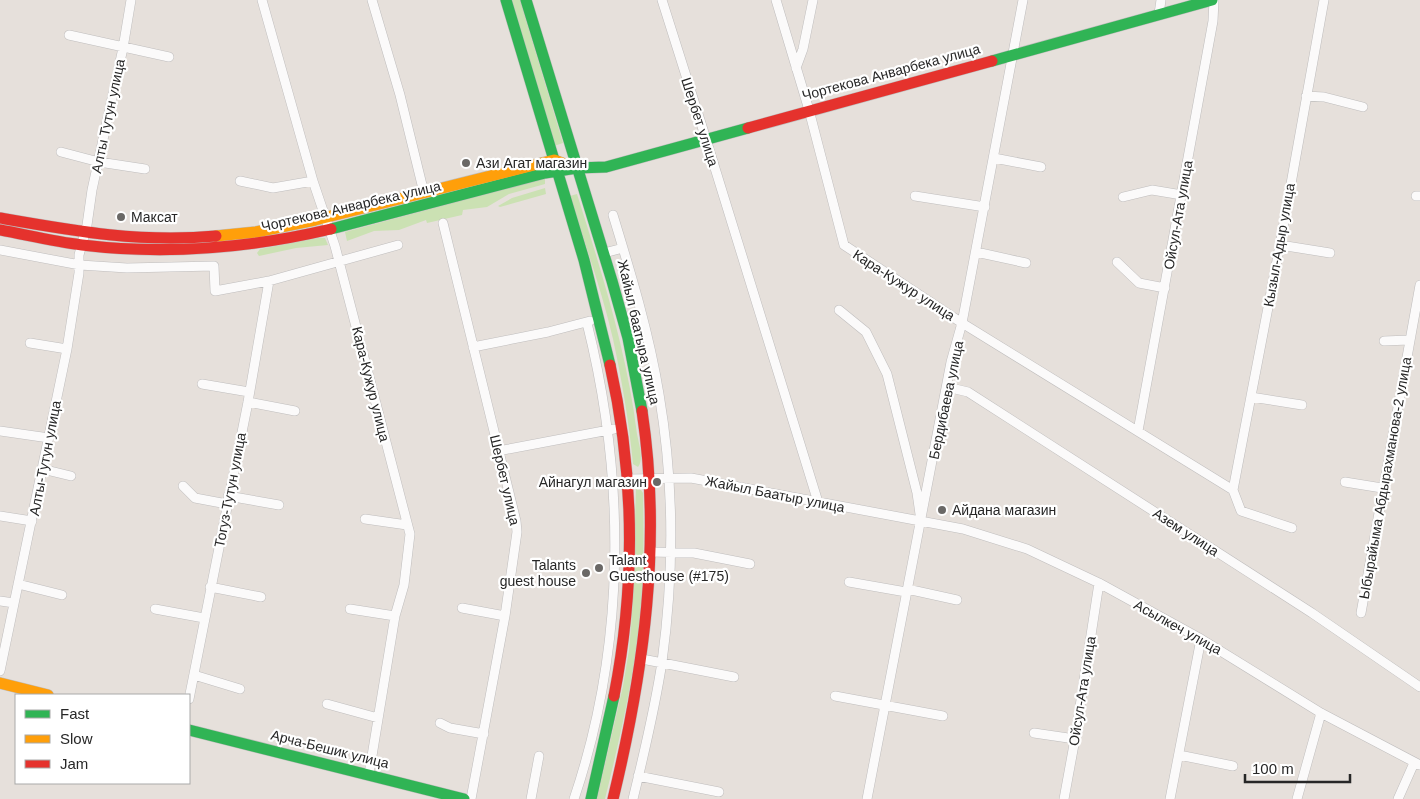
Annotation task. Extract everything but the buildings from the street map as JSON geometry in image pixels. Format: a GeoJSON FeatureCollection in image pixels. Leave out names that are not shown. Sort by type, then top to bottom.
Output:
{"type":"FeatureCollection","features":[{"type":"Feature","properties":{"kind":"main road"},"geometry":{"type":"LineString","coordinates":[[506,0],[600,318],[613,372],[628,479],[630,504],[629,577],[622,657],[609,726],[591,799]]}},
{"type":"Feature","properties":{"kind":"main road","name":"Жайыл баатыра улица"},"geometry":{"type":"LineString","coordinates":[[526,0],[604,253],[636,372],[644,424],[649,479],[651,552],[648,610],[642,660],[629,731],[613,799]]}},
{"type":"Feature","properties":{"kind":"main road","name":"Чортекова Анварбека улица"},"geometry":{"type":"LineString","coordinates":[[577,168],[606,167],[1213,0]]}},
{"type":"Feature","properties":{"kind":"main road","name":"Чортекова Анварбека улица"},"geometry":{"type":"LineString","coordinates":[[0,218],[131,238],[201,238],[238,235],[327,224],[424,193],[555,165]]}},
{"type":"Feature","properties":{"kind":"main road","name":"Чортекова Анварбека улица"},"geometry":{"type":"LineString","coordinates":[[0,230],[81,245],[163,250],[240,246],[555,165]]}},
{"type":"Feature","properties":{"kind":"main road"},"geometry":{"type":"LineString","coordinates":[[555,165],[577,168]]}},
{"type":"Feature","properties":{"kind":"main road"},"geometry":{"type":"LineString","coordinates":[[0,683],[44,694]]}},
{"type":"Feature","properties":{"kind":"main road","name":"Арча-Бешик улица"},"geometry":{"type":"LineString","coordinates":[[190,730],[464,799]]}},
{"type":"Feature","properties":{"kind":"street","name":"Алты Тутун улица"},"geometry":{"type":"LineString","coordinates":[[81,245],[88,225],[92,190],[123,48],[131,0]]}},
{"type":"Feature","properties":{"kind":"street","name":"Кара-Кужур улица"},"geometry":{"type":"LineString","coordinates":[[262,0],[313,181],[339,262],[408,525],[410,540],[404,585],[395,616],[369,774]]}},
{"type":"Feature","properties":{"kind":"street"},"geometry":{"type":"LineString","coordinates":[[372,0],[400,95],[424,193]]}},
{"type":"Feature","properties":{"kind":"street","name":"Шербет улица"},"geometry":{"type":"LineString","coordinates":[[662,0],[818,502]]}},
{"type":"Feature","properties":{"kind":"street","name":"Кара-Кужур улица"},"geometry":{"type":"LineString","coordinates":[[776,0],[808,110],[844,246],[962,323],[1233,490]]}},
{"type":"Feature","properties":{"kind":"street"},"geometry":{"type":"LineString","coordinates":[[796,68],[803,49],[813,0]]}},
{"type":"Feature","properties":{"kind":"street","name":"Бердибаева улица"},"geometry":{"type":"LineString","coordinates":[[867,799],[922,522],[951,362],[962,323],[1024,0]]}},
{"type":"Feature","properties":{"kind":"street"},"geometry":{"type":"LineString","coordinates":[[1159,14],[1161,0]]}},
{"type":"Feature","properties":{"kind":"street","name":"Ойсул-Ата улица"},"geometry":{"type":"LineString","coordinates":[[1138,430],[1213,21],[1213,0]]}},
{"type":"Feature","properties":{"kind":"street","name":"Кызыл-Адыр улица"},"geometry":{"type":"LineString","coordinates":[[1233,490],[1324,0]]}},
{"type":"Feature","properties":{"kind":"street"},"geometry":{"type":"LineString","coordinates":[[70,36],[169,57]]}},
{"type":"Feature","properties":{"kind":"street"},"geometry":{"type":"LineString","coordinates":[[1306,96],[1324,97],[1364,107]]}},
{"type":"Feature","properties":{"kind":"street"},"geometry":{"type":"LineString","coordinates":[[61,152],[98,162],[145,169]]}},
{"type":"Feature","properties":{"kind":"street"},"geometry":{"type":"LineString","coordinates":[[994,158],[1041,166]]}},
{"type":"Feature","properties":{"kind":"street"},"geometry":{"type":"LineString","coordinates":[[240,181],[273,188],[313,181]]}},
{"type":"Feature","properties":{"kind":"street"},"geometry":{"type":"LineString","coordinates":[[1124,197],[1152,190],[1182,195]]}},
{"type":"Feature","properties":{"kind":"street"},"geometry":{"type":"LineString","coordinates":[[915,196],[984,207]]}},
{"type":"Feature","properties":{"kind":"street"},"geometry":{"type":"LineString","coordinates":[[613,215],[643,320],[656,374],[669,478],[670,586],[662,662],[654,710],[633,799]]}},
{"type":"Feature","properties":{"kind":"street","name":"Шербет улица"},"geometry":{"type":"LineString","coordinates":[[443,223],[516,521],[517,532],[506,616],[471,799]]}},
{"type":"Feature","properties":{"kind":"street","name":"Алты-Тутун улица"},"geometry":{"type":"LineString","coordinates":[[0,671],[66,349],[80,265],[81,245]]}},
{"type":"Feature","properties":{"kind":"street"},"geometry":{"type":"LineString","coordinates":[[0,250],[80,265],[127,268],[214,266],[215,291],[269,281],[398,245]]}},
{"type":"Feature","properties":{"kind":"street"},"geometry":{"type":"LineString","coordinates":[[1280,245],[1330,253]]}},
{"type":"Feature","properties":{"kind":"street"},"geometry":{"type":"LineString","coordinates":[[604,253],[623,248]]}},
{"type":"Feature","properties":{"kind":"street"},"geometry":{"type":"LineString","coordinates":[[976,252],[1026,263]]}},
{"type":"Feature","properties":{"kind":"street"},"geometry":{"type":"LineString","coordinates":[[1117,262],[1139,283],[1165,288]]}},
{"type":"Feature","properties":{"kind":"street","name":"Тогуз-Тутун улица"},"geometry":{"type":"LineString","coordinates":[[190,694],[227,500],[250,392],[269,281]]}},
{"type":"Feature","properties":{"kind":"street","name":"Ыбырайыма Абдырахманова-2 улица"},"geometry":{"type":"LineString","coordinates":[[1361,613],[1420,285]]}},
{"type":"Feature","properties":{"kind":"street"},"geometry":{"type":"LineString","coordinates":[[838,310],[866,332],[887,374],[917,493],[922,522]]}},
{"type":"Feature","properties":{"kind":"street"},"geometry":{"type":"LineString","coordinates":[[474,347],[548,332],[600,318]]}},
{"type":"Feature","properties":{"kind":"street"},"geometry":{"type":"LineString","coordinates":[[574,799],[586,762],[605,667],[612,615],[615,567],[613,466],[599,373],[587,322]]}},
{"type":"Feature","properties":{"kind":"street"},"geometry":{"type":"LineString","coordinates":[[1384,341],[1409,340]]}},
{"type":"Feature","properties":{"kind":"street"},"geometry":{"type":"LineString","coordinates":[[30,342],[66,349]]}},
{"type":"Feature","properties":{"kind":"street"},"geometry":{"type":"LineString","coordinates":[[202,384],[250,392]]}},
{"type":"Feature","properties":{"kind":"street","name":"Азем улица"},"geometry":{"type":"LineString","coordinates":[[947,387],[968,392],[1304,608],[1420,687]]}},
{"type":"Feature","properties":{"kind":"street"},"geometry":{"type":"LineString","coordinates":[[1251,397],[1302,406]]}},
{"type":"Feature","properties":{"kind":"street"},"geometry":{"type":"LineString","coordinates":[[248,402],[295,411]]}},
{"type":"Feature","properties":{"kind":"street"},"geometry":{"type":"LineString","coordinates":[[498,451],[622,428]]}},
{"type":"Feature","properties":{"kind":"street"},"geometry":{"type":"LineString","coordinates":[[0,431],[49,438]]}},
{"type":"Feature","properties":{"kind":"street"},"geometry":{"type":"LineString","coordinates":[[42,470],[71,476]]}},
{"type":"Feature","properties":{"kind":"street","name":"Жайыл Баатыр улица"},"geometry":{"type":"LineString","coordinates":[[628,479],[691,478],[922,522]]}},
{"type":"Feature","properties":{"kind":"street"},"geometry":{"type":"LineString","coordinates":[[1345,482],[1382,488]]}},
{"type":"Feature","properties":{"kind":"street"},"geometry":{"type":"LineString","coordinates":[[183,486],[194,498],[279,505]]}},
{"type":"Feature","properties":{"kind":"street"},"geometry":{"type":"LineString","coordinates":[[1233,490],[1240,512],[1292,528]]}},
{"type":"Feature","properties":{"kind":"street"},"geometry":{"type":"LineString","coordinates":[[0,516],[32,521]]}},
{"type":"Feature","properties":{"kind":"street"},"geometry":{"type":"LineString","coordinates":[[364,519],[408,525]]}},
{"type":"Feature","properties":{"kind":"street","name":"Асылкеч улица"},"geometry":{"type":"LineString","coordinates":[[922,522],[963,529],[1027,549],[1099,583],[1201,639],[1321,713],[1417,764]]}},
{"type":"Feature","properties":{"kind":"street"},"geometry":{"type":"LineString","coordinates":[[651,552],[694,553],[750,564]]}},
{"type":"Feature","properties":{"kind":"street"},"geometry":{"type":"LineString","coordinates":[[849,582],[907,590],[957,600]]}},
{"type":"Feature","properties":{"kind":"street","name":"Ойсул-Ата улица"},"geometry":{"type":"LineString","coordinates":[[1064,799],[1099,583]]}},
{"type":"Feature","properties":{"kind":"street"},"geometry":{"type":"LineString","coordinates":[[18,584],[62,594]]}},
{"type":"Feature","properties":{"kind":"street"},"geometry":{"type":"LineString","coordinates":[[210,587],[261,597]]}},
{"type":"Feature","properties":{"kind":"street"},"geometry":{"type":"LineString","coordinates":[[0,601],[14,603]]}},
{"type":"Feature","properties":{"kind":"street"},"geometry":{"type":"LineString","coordinates":[[462,608],[506,616]]}},
{"type":"Feature","properties":{"kind":"street"},"geometry":{"type":"LineString","coordinates":[[155,609],[204,618]]}},
{"type":"Feature","properties":{"kind":"street"},"geometry":{"type":"LineString","coordinates":[[350,609],[395,616]]}},
{"type":"Feature","properties":{"kind":"street"},"geometry":{"type":"LineString","coordinates":[[1170,799],[1201,639]]}},
{"type":"Feature","properties":{"kind":"street"},"geometry":{"type":"LineString","coordinates":[[642,660],[662,662],[734,677]]}},
{"type":"Feature","properties":{"kind":"street"},"geometry":{"type":"LineString","coordinates":[[194,675],[240,689]]}},
{"type":"Feature","properties":{"kind":"street"},"geometry":{"type":"LineString","coordinates":[[835,696],[943,716]]}},
{"type":"Feature","properties":{"kind":"street"},"geometry":{"type":"LineString","coordinates":[[327,704],[378,718]]}},
{"type":"Feature","properties":{"kind":"street"},"geometry":{"type":"LineString","coordinates":[[1297,799],[1321,713]]}},
{"type":"Feature","properties":{"kind":"street"},"geometry":{"type":"LineString","coordinates":[[440,723],[450,728],[484,734]]}},
{"type":"Feature","properties":{"kind":"street"},"geometry":{"type":"LineString","coordinates":[[1034,733],[1075,739]]}},
{"type":"Feature","properties":{"kind":"street"},"geometry":{"type":"LineString","coordinates":[[1179,755],[1233,766]]}},
{"type":"Feature","properties":{"kind":"street"},"geometry":{"type":"LineString","coordinates":[[531,799],[539,756]]}},
{"type":"Feature","properties":{"kind":"street"},"geometry":{"type":"LineString","coordinates":[[1398,799],[1417,764]]}},
{"type":"Feature","properties":{"kind":"street"},"geometry":{"type":"LineString","coordinates":[[638,776],[718,792]]}},
{"type":"Feature","properties":{"kind":"green space"},"geometry":{"type":"Polygon","coordinates":[[[511,0],[520,0],[563,143],[554,146],[511,0]]]}},
{"type":"Feature","properties":{"kind":"green space"},"geometry":{"type":"Polygon","coordinates":[[[545,178],[545,184],[509,194],[487,207],[463,210],[462,215],[427,223],[426,220],[399,230],[374,231],[347,241],[345,232],[545,178]]]}},
{"type":"Feature","properties":{"kind":"green space"},"geometry":{"type":"Polygon","coordinates":[[[545,188],[546,194],[498,206],[512,198],[545,188]]]}},
{"type":"Feature","properties":{"kind":"green space"},"geometry":{"type":"Polygon","coordinates":[[[577,194],[604,283],[627,373],[641,460],[638,467],[633,464],[622,386],[609,321],[570,196],[577,194]]]}},
{"type":"Feature","properties":{"kind":"green space"},"geometry":{"type":"Polygon","coordinates":[[[325,238],[328,245],[296,248],[259,256],[257,253],[260,249],[325,238]]]}},
{"type":"Feature","properties":{"kind":"green space"},"geometry":{"type":"Polygon","coordinates":[[[636,489],[641,490],[643,493],[644,524],[640,615],[626,708],[616,753],[605,799],[597,799],[623,686],[629,650],[636,489]]]}},
{"type":"Feature","properties":{"kind":"traffic: fast"},"geometry":{"type":"LineString","coordinates":[[506,0],[584,260],[610,365]]}},
{"type":"Feature","properties":{"kind":"traffic: fast"},"geometry":{"type":"LineString","coordinates":[[526,0],[612,281],[628,338],[642,411]]}},
{"type":"Feature","properties":{"kind":"traffic: fast"},"geometry":{"type":"LineString","coordinates":[[992,61],[1212,0]]}},
{"type":"Feature","properties":{"kind":"traffic: fast"},"geometry":{"type":"LineString","coordinates":[[331,229],[545,173],[577,168],[606,167],[748,128]]}},
{"type":"Feature","properties":{"kind":"traffic: fast"},"geometry":{"type":"LineString","coordinates":[[591,799],[614,696]]}},
{"type":"Feature","properties":{"kind":"traffic: fast"},"geometry":{"type":"LineString","coordinates":[[190,730],[464,799]]}},
{"type":"Feature","properties":{"kind":"traffic: slow"},"geometry":{"type":"LineString","coordinates":[[216,236],[256,232],[315,220],[554,160],[562,163]]}},
{"type":"Feature","properties":{"kind":"traffic: slow"},"geometry":{"type":"LineString","coordinates":[[0,683],[44,694]]}},
{"type":"Feature","properties":{"kind":"traffic: jam"},"geometry":{"type":"LineString","coordinates":[[748,128],[992,61]]}},
{"type":"Feature","properties":{"kind":"traffic: jam"},"geometry":{"type":"LineString","coordinates":[[0,218],[134,237],[188,238],[216,236]]}},
{"type":"Feature","properties":{"kind":"traffic: jam"},"geometry":{"type":"LineString","coordinates":[[0,230],[82,245],[113,248],[176,249],[239,245],[300,236],[331,229]]}},
{"type":"Feature","properties":{"kind":"traffic: jam"},"geometry":{"type":"LineString","coordinates":[[610,365],[624,448],[630,530],[626,613],[614,696]]}},
{"type":"Feature","properties":{"kind":"traffic: jam"},"geometry":{"type":"LineString","coordinates":[[613,799],[633,703],[647,606],[650,558],[650,509],[648,460],[642,411]]}},
{"type":"Feature","properties":{"kind":"place","name":"Ази Агат магазин"},"geometry":{"type":"Point","coordinates":[466,163]}},
{"type":"Feature","properties":{"kind":"place","name":"Максат"},"geometry":{"type":"Point","coordinates":[121,217]}},
{"type":"Feature","properties":{"kind":"place","name":"Айнагул магазин"},"geometry":{"type":"Point","coordinates":[657,482]}},
{"type":"Feature","properties":{"kind":"place","name":"Айдана магазин"},"geometry":{"type":"Point","coordinates":[942,510]}},
{"type":"Feature","properties":{"kind":"place","name":"Talant Guesthouse (#175)"},"geometry":{"type":"Point","coordinates":[599,568]}},
{"type":"Feature","properties":{"kind":"place","name":"Talants guest house"},"geometry":{"type":"Point","coordinates":[586,573]}}]}
